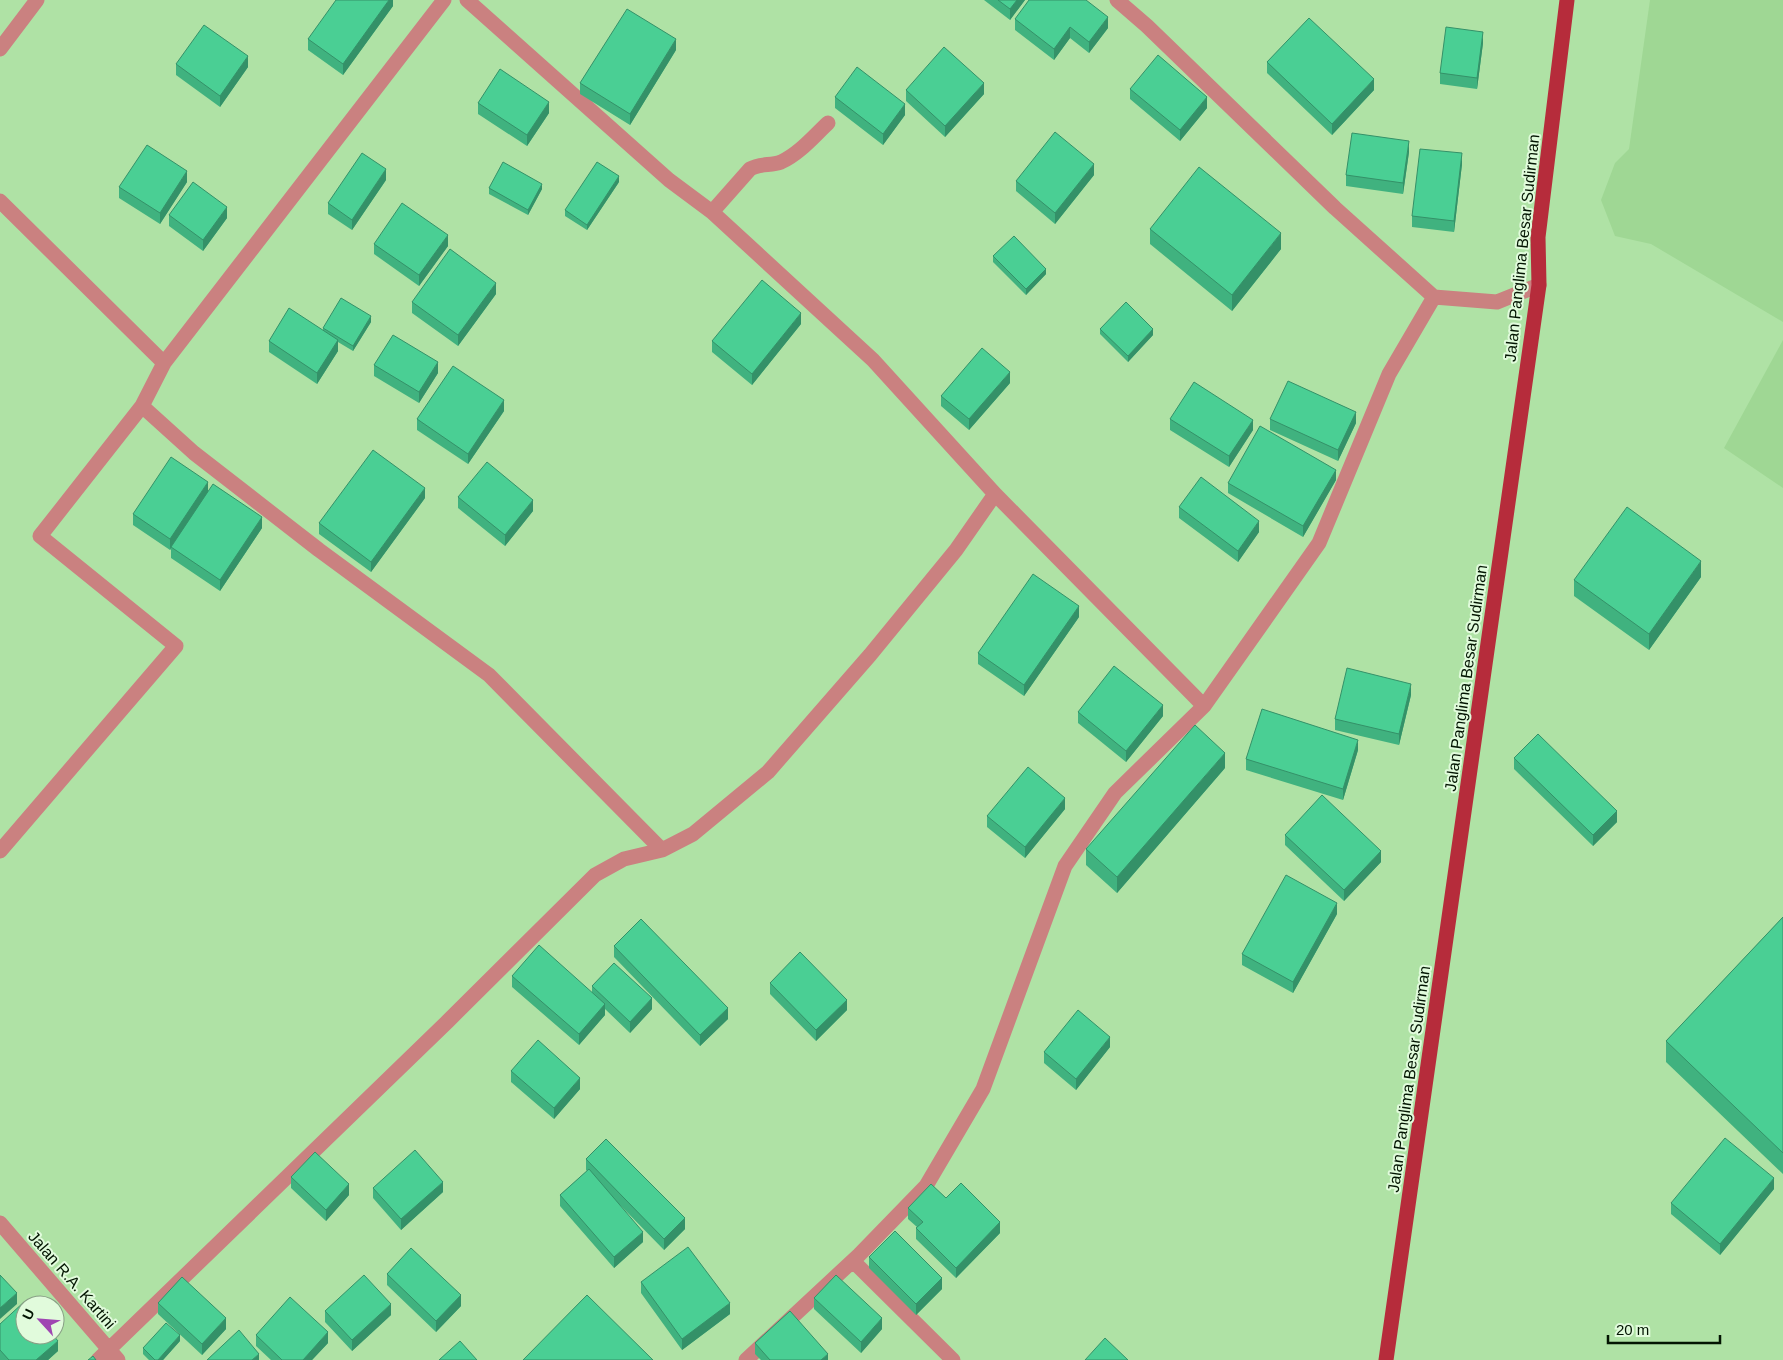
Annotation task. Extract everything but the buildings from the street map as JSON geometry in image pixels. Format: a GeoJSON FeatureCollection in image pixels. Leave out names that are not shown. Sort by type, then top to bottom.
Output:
{"type":"FeatureCollection","features":[{"type":"Feature","properties":{"kind":"main road","name":"Jalan Panglima Besar Sudirman"},"geometry":{"type":"LineString","coordinates":[[1386,1360],[1539,285],[1538,237],[1567,0]]}},
{"type":"Feature","properties":{"kind":"street"},"geometry":{"type":"LineString","coordinates":[[0,49],[37,0]]}},
{"type":"Feature","properties":{"kind":"street"},"geometry":{"type":"LineString","coordinates":[[0,851],[176,646],[40,536],[142,406],[164,363],[444,0]]}},
{"type":"Feature","properties":{"kind":"street"},"geometry":{"type":"LineString","coordinates":[[467,0],[669,180],[712,212],[873,360],[996,494],[1204,706]]}},
{"type":"Feature","properties":{"kind":"street"},"geometry":{"type":"LineString","coordinates":[[1117,0],[1147,26],[1336,208],[1434,297],[1497,302],[1539,285]]}},
{"type":"Feature","properties":{"kind":"street"},"geometry":{"type":"LineString","coordinates":[[712,212],[750,169],[756,166],[780,162],[792,156],[828,124]]}},
{"type":"Feature","properties":{"kind":"street"},"geometry":{"type":"LineString","coordinates":[[0,201],[164,363]]}},
{"type":"Feature","properties":{"kind":"street"},"geometry":{"type":"LineString","coordinates":[[746,1360],[853,1261],[926,1186],[983,1089],[1065,866],[1114,793],[1204,706],[1318,543],[1389,374],[1434,297]]}},
{"type":"Feature","properties":{"kind":"street"},"geometry":{"type":"LineString","coordinates":[[142,406],[194,453],[319,550],[489,675],[662,850]]}},
{"type":"Feature","properties":{"kind":"street"},"geometry":{"type":"LineString","coordinates":[[109,1357],[595,875],[624,859],[662,850],[692,834],[768,772],[882,640],[956,550],[996,494]]}},
{"type":"Feature","properties":{"kind":"street","name":"Jalan R.A. Kartini"},"geometry":{"type":"LineString","coordinates":[[0,1223],[109,1357]]}},
{"type":"Feature","properties":{"kind":"street"},"geometry":{"type":"LineString","coordinates":[[853,1261],[953,1360]]}},
{"type":"Feature","properties":{"kind":"shaded area"},"geometry":{"type":"Polygon","coordinates":[[[1650,0],[1783,0],[1783,322],[1651,244],[1615,236],[1601,200],[1615,163],[1629,149],[1650,0]]]}},
{"type":"Feature","properties":{"kind":"shaded area"},"geometry":{"type":"Polygon","coordinates":[[[1783,340],[1783,488],[1724,448],[1783,340]]]}}]}
